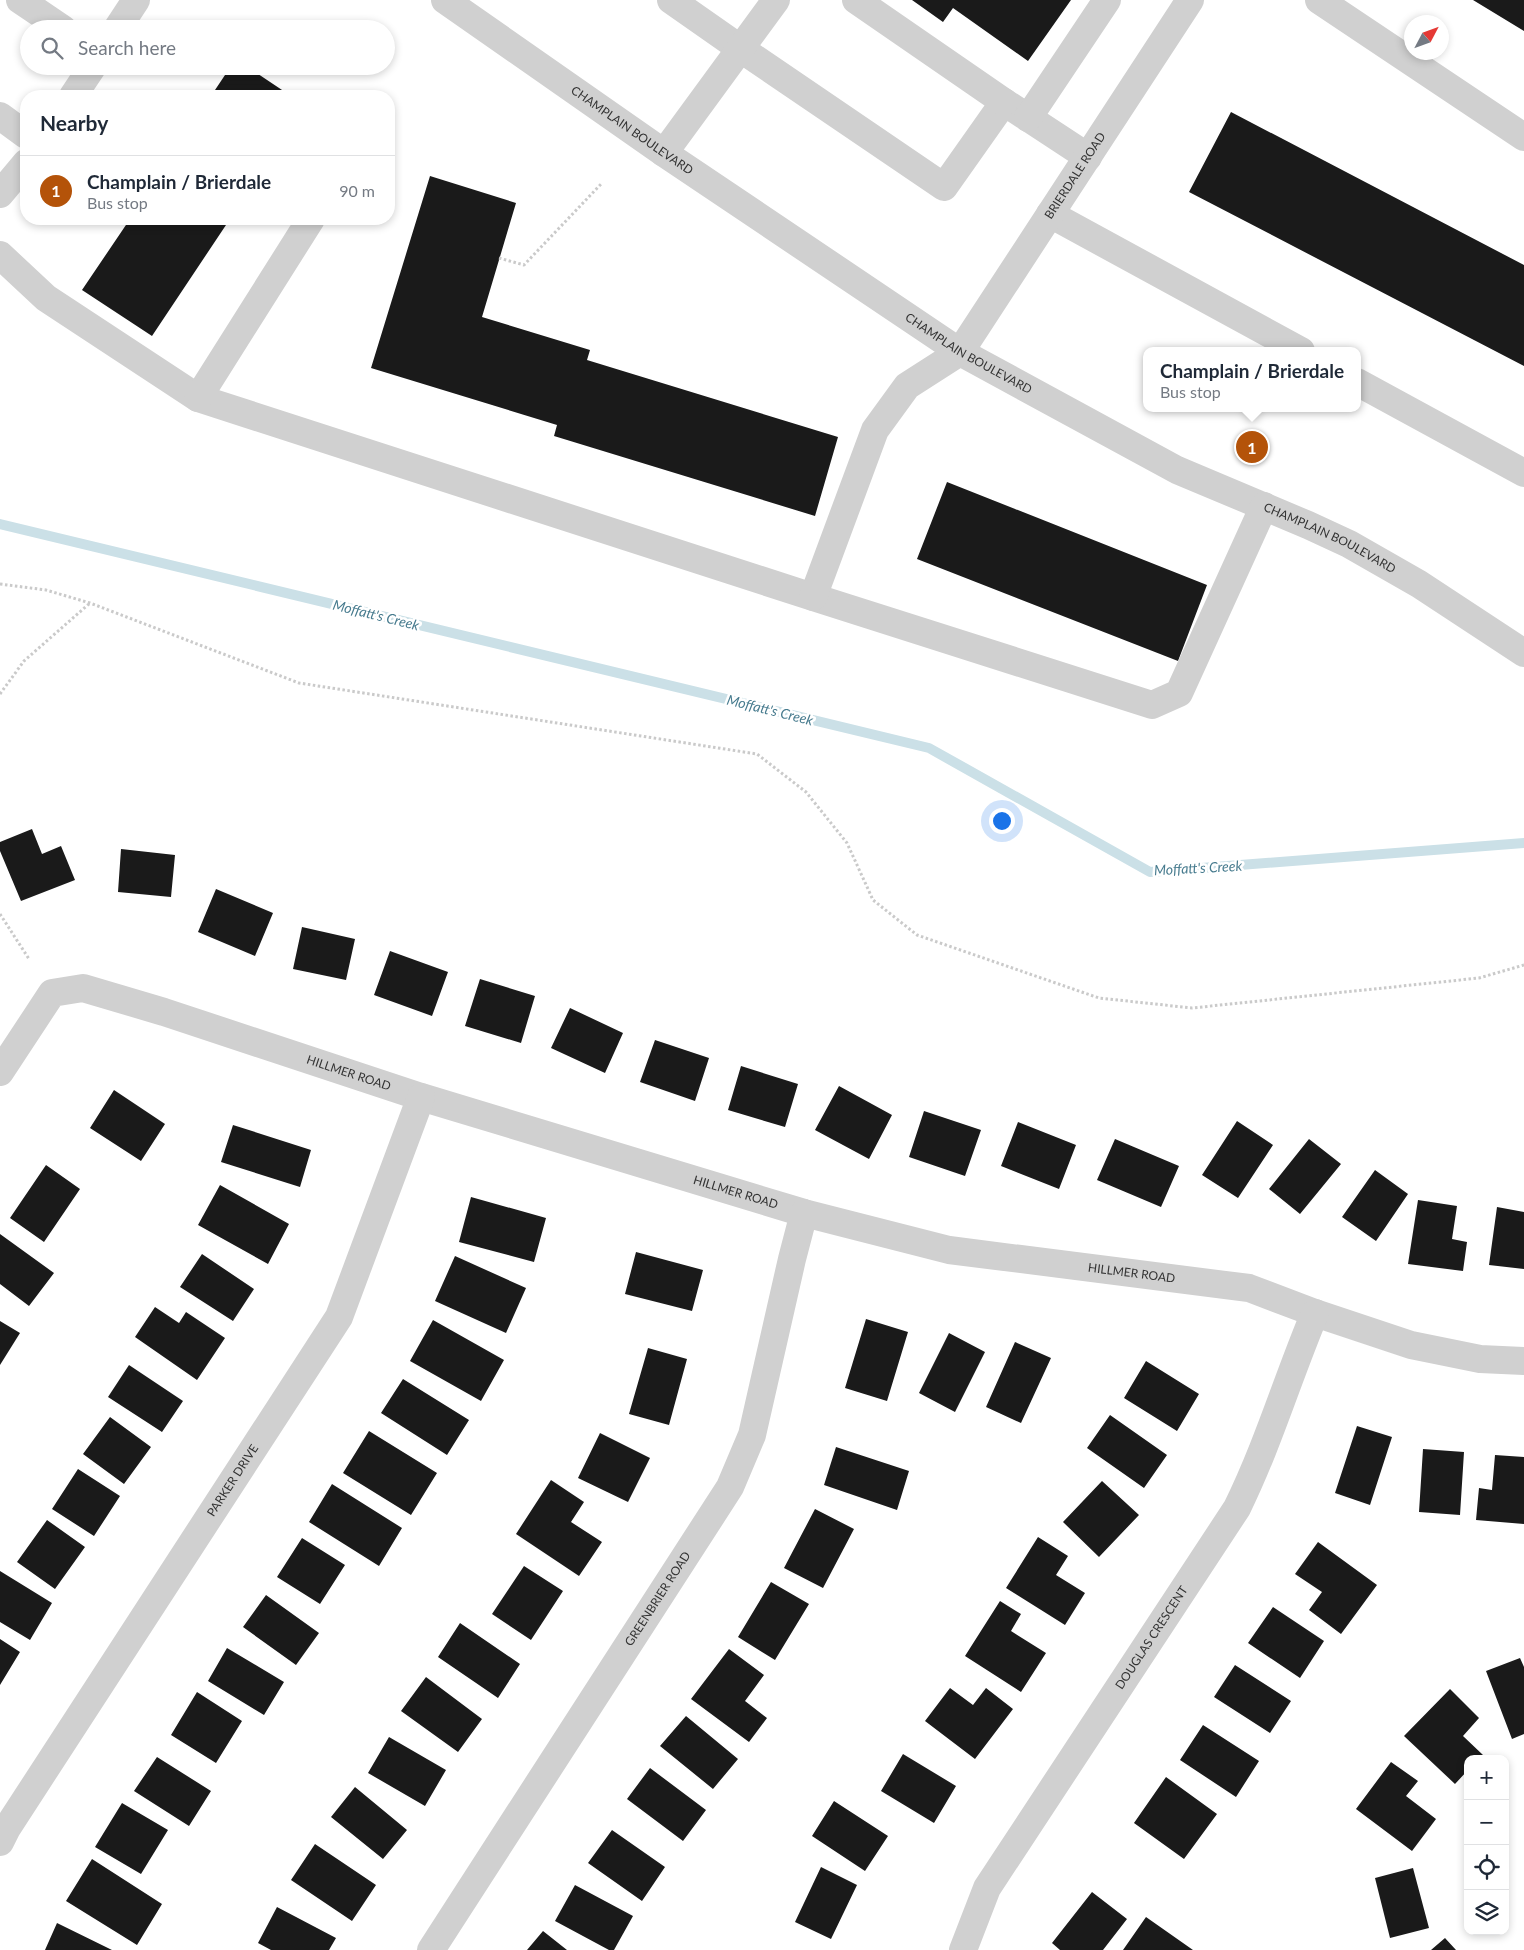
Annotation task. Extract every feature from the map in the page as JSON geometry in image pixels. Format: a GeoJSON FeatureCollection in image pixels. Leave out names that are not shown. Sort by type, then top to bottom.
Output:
{"type":"FeatureCollection","features":[{"type":"Feature","properties":{"kind":"street"},"geometry":{"type":"LineString","coordinates":[[20,0],[50,20]]}},
{"type":"Feature","properties":{"kind":"street"},"geometry":{"type":"LineString","coordinates":[[123,20],[136,0]]}},
{"type":"Feature","properties":{"kind":"street","name":"CHAMPLAIN BOULEVARD"},"geometry":{"type":"LineString","coordinates":[[445,0],[664,153],[960,352],[1177,470],[1349,544],[1386,564],[1524,653]]}},
{"type":"Feature","properties":{"kind":"street"},"geometry":{"type":"LineString","coordinates":[[671,0],[944,187],[1004,102]]}},
{"type":"Feature","properties":{"kind":"street"},"geometry":{"type":"LineString","coordinates":[[664,153],[776,0]]}},
{"type":"Feature","properties":{"kind":"street"},"geometry":{"type":"LineString","coordinates":[[856,0],[1004,102],[1088,157]]}},
{"type":"Feature","properties":{"kind":"street"},"geometry":{"type":"LineString","coordinates":[[1028,118],[1107,0]]}},
{"type":"Feature","properties":{"kind":"street","name":"BRIERDALE ROAD"},"geometry":{"type":"LineString","coordinates":[[960,352],[1190,0]]}},
{"type":"Feature","properties":{"kind":"street"},"geometry":{"type":"LineString","coordinates":[[1319,0],[1524,138]]}},
{"type":"Feature","properties":{"kind":"street"},"geometry":{"type":"LineString","coordinates":[[77,90],[87,75]]}},
{"type":"Feature","properties":{"kind":"street"},"geometry":{"type":"LineString","coordinates":[[0,116],[20,131]]}},
{"type":"Feature","properties":{"kind":"street"},"geometry":{"type":"LineString","coordinates":[[0,194],[20,170]]}},
{"type":"Feature","properties":{"kind":"street"},"geometry":{"type":"LineString","coordinates":[[1050,214],[1293,347]]}},
{"type":"Feature","properties":{"kind":"street"},"geometry":{"type":"LineString","coordinates":[[198,398],[307,225]]}},
{"type":"Feature","properties":{"kind":"street"},"geometry":{"type":"LineString","coordinates":[[0,255],[46,298],[198,398],[813,597],[1152,704],[1179,693],[1264,506]]}},
{"type":"Feature","properties":{"kind":"street"},"geometry":{"type":"LineString","coordinates":[[813,597],[875,430],[907,386],[960,352]]}},
{"type":"Feature","properties":{"kind":"street"},"geometry":{"type":"LineString","coordinates":[[1361,384],[1524,473]]}},
{"type":"Feature","properties":{"kind":"street","name":"HILLMER ROAD"},"geometry":{"type":"LineString","coordinates":[[0,1072],[52,993],[83,988],[164,1012],[421,1097],[804,1213],[949,1250],[1250,1288],[1315,1313],[1411,1345],[1480,1359],[1524,1361]]}},
{"type":"Feature","properties":{"kind":"street","name":"PARKER DRIVE"},"geometry":{"type":"LineString","coordinates":[[0,1842],[12,1819],[339,1317],[421,1097]]}},
{"type":"Feature","properties":{"kind":"street","name":"GREENBRIER ROAD"},"geometry":{"type":"LineString","coordinates":[[431,1950],[730,1487],[752,1435],[804,1213]]}},
{"type":"Feature","properties":{"kind":"street","name":"DOUGLAS CRESCENT"},"geometry":{"type":"LineString","coordinates":[[963,1950],[987,1888],[1237,1508],[1251,1479],[1315,1313]]}},
{"type":"Feature","properties":{"kind":"path"},"geometry":{"type":"LineString","coordinates":[[500,258],[524,265],[602,183]]}},
{"type":"Feature","properties":{"kind":"path"},"geometry":{"type":"LineString","coordinates":[[0,584],[46,590],[90,603],[299,683],[757,754],[806,792],[847,843],[873,900],[917,935],[1099,998],[1192,1008],[1478,978],[1524,966]]}},
{"type":"Feature","properties":{"kind":"path"},"geometry":{"type":"LineString","coordinates":[[0,694],[24,661],[90,603]]}},
{"type":"Feature","properties":{"kind":"path"},"geometry":{"type":"LineString","coordinates":[[0,914],[29,960]]}},
{"type":"Feature","properties":{"kind":"building"},"geometry":{"type":"Polygon","coordinates":[[[912,0],[1071,0],[1028,61],[953,8],[943,22],[912,0]]]}},
{"type":"Feature","properties":{"kind":"building"},"geometry":{"type":"Polygon","coordinates":[[[1473,0],[1524,0],[1524,31],[1473,0]]]}},
{"type":"Feature","properties":{"kind":"building"},"geometry":{"type":"Polygon","coordinates":[[[225,75],[260,75],[282,90],[215,90],[225,75]]]}},
{"type":"Feature","properties":{"kind":"building"},"geometry":{"type":"Polygon","coordinates":[[[1231,112],[1524,265],[1524,366],[1189,192],[1231,112]]]}},
{"type":"Feature","properties":{"kind":"building"},"geometry":{"type":"Polygon","coordinates":[[[430,176],[516,203],[482,317],[590,350],[587,360],[838,437],[815,516],[554,436],[557,425],[371,368],[430,176]]]}},
{"type":"Feature","properties":{"kind":"building"},"geometry":{"type":"Polygon","coordinates":[[[126,225],[226,225],[152,336],[82,290],[126,225]]]}},
{"type":"Feature","properties":{"kind":"building"},"geometry":{"type":"Polygon","coordinates":[[[947,482],[1207,585],[1178,661],[917,559],[947,482]]]}},
{"type":"Feature","properties":{"kind":"building"},"geometry":{"type":"Polygon","coordinates":[[[32,829],[42,854],[61,846],[75,880],[21,901],[0,851],[0,842],[32,829]]]}},
{"type":"Feature","properties":{"kind":"building"},"geometry":{"type":"Polygon","coordinates":[[[121,849],[175,855],[171,897],[118,892],[121,849]]]}},
{"type":"Feature","properties":{"kind":"building"},"geometry":{"type":"Polygon","coordinates":[[[216,889],[273,913],[255,956],[198,932],[216,889]]]}},
{"type":"Feature","properties":{"kind":"building"},"geometry":{"type":"Polygon","coordinates":[[[302,927],[355,939],[346,980],[293,969],[302,927]]]}},
{"type":"Feature","properties":{"kind":"building"},"geometry":{"type":"Polygon","coordinates":[[[390,951],[448,972],[432,1016],[374,995],[390,951]]]}},
{"type":"Feature","properties":{"kind":"building"},"geometry":{"type":"Polygon","coordinates":[[[480,979],[535,996],[521,1043],[465,1026],[480,979]]]}},
{"type":"Feature","properties":{"kind":"building"},"geometry":{"type":"Polygon","coordinates":[[[570,1008],[623,1033],[605,1073],[551,1048],[570,1008]]]}},
{"type":"Feature","properties":{"kind":"building"},"geometry":{"type":"Polygon","coordinates":[[[655,1040],[709,1058],[695,1101],[640,1082],[655,1040]]]}},
{"type":"Feature","properties":{"kind":"building"},"geometry":{"type":"Polygon","coordinates":[[[741,1066],[798,1084],[785,1127],[728,1110],[741,1066]]]}},
{"type":"Feature","properties":{"kind":"building"},"geometry":{"type":"Polygon","coordinates":[[[839,1086],[892,1115],[869,1159],[815,1130],[839,1086]]]}},
{"type":"Feature","properties":{"kind":"building"},"geometry":{"type":"Polygon","coordinates":[[[114,1090],[165,1124],[141,1161],[90,1128],[114,1090]]]}},
{"type":"Feature","properties":{"kind":"building"},"geometry":{"type":"Polygon","coordinates":[[[924,1111],[981,1130],[965,1176],[909,1157],[924,1111]]]}},
{"type":"Feature","properties":{"kind":"building"},"geometry":{"type":"Polygon","coordinates":[[[1237,1121],[1273,1145],[1238,1198],[1202,1175],[1237,1121]]]}},
{"type":"Feature","properties":{"kind":"building"},"geometry":{"type":"Polygon","coordinates":[[[1018,1122],[1076,1145],[1059,1189],[1001,1166],[1018,1122]]]}},
{"type":"Feature","properties":{"kind":"building"},"geometry":{"type":"Polygon","coordinates":[[[233,1125],[311,1150],[300,1187],[221,1162],[233,1125]]]}},
{"type":"Feature","properties":{"kind":"building"},"geometry":{"type":"Polygon","coordinates":[[[1115,1139],[1179,1166],[1161,1207],[1097,1180],[1115,1139]]]}},
{"type":"Feature","properties":{"kind":"building"},"geometry":{"type":"Polygon","coordinates":[[[1309,1139],[1341,1164],[1300,1214],[1269,1189],[1309,1139]]]}},
{"type":"Feature","properties":{"kind":"building"},"geometry":{"type":"Polygon","coordinates":[[[46,1165],[80,1189],[44,1242],[10,1218],[46,1165]]]}},
{"type":"Feature","properties":{"kind":"building"},"geometry":{"type":"Polygon","coordinates":[[[1375,1170],[1408,1194],[1376,1241],[1342,1217],[1375,1170]]]}},
{"type":"Feature","properties":{"kind":"building"},"geometry":{"type":"Polygon","coordinates":[[[220,1185],[289,1224],[268,1264],[198,1225],[220,1185]]]}},
{"type":"Feature","properties":{"kind":"building"},"geometry":{"type":"Polygon","coordinates":[[[471,1197],[546,1218],[534,1262],[459,1242],[471,1197]]]}},
{"type":"Feature","properties":{"kind":"building"},"geometry":{"type":"Polygon","coordinates":[[[1418,1200],[1457,1206],[1452,1239],[1467,1242],[1463,1271],[1408,1264],[1418,1200]]]}},
{"type":"Feature","properties":{"kind":"building"},"geometry":{"type":"Polygon","coordinates":[[[1497,1207],[1524,1212],[1524,1269],[1489,1265],[1497,1207]]]}},
{"type":"Feature","properties":{"kind":"building"},"geometry":{"type":"Polygon","coordinates":[[[0,1234],[54,1273],[29,1306],[0,1284],[0,1234]]]}},
{"type":"Feature","properties":{"kind":"building"},"geometry":{"type":"Polygon","coordinates":[[[636,1252],[703,1270],[692,1311],[625,1294],[636,1252]]]}},
{"type":"Feature","properties":{"kind":"building"},"geometry":{"type":"Polygon","coordinates":[[[202,1254],[254,1289],[233,1321],[180,1287],[202,1254]]]}},
{"type":"Feature","properties":{"kind":"building"},"geometry":{"type":"Polygon","coordinates":[[[455,1256],[526,1288],[506,1333],[435,1301],[455,1256]]]}},
{"type":"Feature","properties":{"kind":"building"},"geometry":{"type":"Polygon","coordinates":[[[155,1307],[179,1323],[186,1312],[225,1338],[197,1380],[135,1337],[155,1307]]]}},
{"type":"Feature","properties":{"kind":"building"},"geometry":{"type":"Polygon","coordinates":[[[866,1319],[908,1332],[887,1401],[845,1388],[866,1319]]]}},
{"type":"Feature","properties":{"kind":"building"},"geometry":{"type":"Polygon","coordinates":[[[433,1320],[504,1360],[481,1401],[410,1361],[433,1320]]]}},
{"type":"Feature","properties":{"kind":"building"},"geometry":{"type":"Polygon","coordinates":[[[0,1321],[20,1333],[0,1365],[0,1321]]]}},
{"type":"Feature","properties":{"kind":"building"},"geometry":{"type":"Polygon","coordinates":[[[949,1333],[985,1352],[955,1412],[919,1393],[949,1333]]]}},
{"type":"Feature","properties":{"kind":"building"},"geometry":{"type":"Polygon","coordinates":[[[1015,1342],[1051,1358],[1021,1423],[986,1407],[1015,1342]]]}},
{"type":"Feature","properties":{"kind":"building"},"geometry":{"type":"Polygon","coordinates":[[[648,1348],[687,1359],[669,1425],[629,1414],[648,1348]]]}},
{"type":"Feature","properties":{"kind":"building"},"geometry":{"type":"Polygon","coordinates":[[[1146,1361],[1199,1394],[1177,1431],[1124,1398],[1146,1361]]]}},
{"type":"Feature","properties":{"kind":"building"},"geometry":{"type":"Polygon","coordinates":[[[129,1365],[183,1401],[162,1432],[108,1397],[129,1365]]]}},
{"type":"Feature","properties":{"kind":"building"},"geometry":{"type":"Polygon","coordinates":[[[403,1379],[469,1420],[447,1455],[381,1413],[403,1379]]]}},
{"type":"Feature","properties":{"kind":"building"},"geometry":{"type":"Polygon","coordinates":[[[1110,1415],[1167,1455],[1144,1488],[1087,1448],[1110,1415]]]}},
{"type":"Feature","properties":{"kind":"building"},"geometry":{"type":"Polygon","coordinates":[[[110,1417],[151,1447],[124,1484],[83,1454],[110,1417]]]}},
{"type":"Feature","properties":{"kind":"building"},"geometry":{"type":"Polygon","coordinates":[[[1357,1426],[1392,1437],[1370,1505],[1335,1493],[1357,1426]]]}},
{"type":"Feature","properties":{"kind":"building"},"geometry":{"type":"Polygon","coordinates":[[[369,1431],[437,1473],[411,1515],[343,1473],[369,1431]]]}},
{"type":"Feature","properties":{"kind":"building"},"geometry":{"type":"Polygon","coordinates":[[[600,1433],[650,1458],[628,1502],[578,1478],[600,1433]]]}},
{"type":"Feature","properties":{"kind":"building"},"geometry":{"type":"Polygon","coordinates":[[[836,1447],[909,1471],[897,1510],[824,1485],[836,1447]]]}},
{"type":"Feature","properties":{"kind":"building"},"geometry":{"type":"Polygon","coordinates":[[[1423,1449],[1464,1452],[1460,1515],[1419,1512],[1423,1449]]]}},
{"type":"Feature","properties":{"kind":"building"},"geometry":{"type":"Polygon","coordinates":[[[1495,1455],[1524,1457],[1524,1524],[1476,1520],[1479,1488],[1492,1490],[1495,1455]]]}},
{"type":"Feature","properties":{"kind":"building"},"geometry":{"type":"Polygon","coordinates":[[[78,1469],[120,1496],[94,1536],[52,1509],[78,1469]]]}},
{"type":"Feature","properties":{"kind":"building"},"geometry":{"type":"Polygon","coordinates":[[[551,1480],[584,1502],[571,1522],[602,1542],[579,1576],[516,1534],[551,1480]]]}},
{"type":"Feature","properties":{"kind":"building"},"geometry":{"type":"Polygon","coordinates":[[[1102,1481],[1139,1515],[1099,1557],[1063,1522],[1102,1481]]]}},
{"type":"Feature","properties":{"kind":"building"},"geometry":{"type":"Polygon","coordinates":[[[332,1484],[402,1528],[379,1566],[309,1522],[332,1484]]]}},
{"type":"Feature","properties":{"kind":"building"},"geometry":{"type":"Polygon","coordinates":[[[815,1509],[854,1529],[823,1588],[784,1568],[815,1509]]]}},
{"type":"Feature","properties":{"kind":"building"},"geometry":{"type":"Polygon","coordinates":[[[47,1520],[85,1547],[55,1589],[17,1562],[47,1520]]]}},
{"type":"Feature","properties":{"kind":"building"},"geometry":{"type":"Polygon","coordinates":[[[1038,1537],[1068,1556],[1056,1575],[1085,1593],[1065,1625],[1006,1588],[1038,1537]]]}},
{"type":"Feature","properties":{"kind":"building"},"geometry":{"type":"Polygon","coordinates":[[[302,1538],[345,1565],[320,1604],[277,1577],[302,1538]]]}},
{"type":"Feature","properties":{"kind":"building"},"geometry":{"type":"Polygon","coordinates":[[[1318,1542],[1377,1585],[1341,1634],[1309,1610],[1322,1592],[1295,1574],[1318,1542]]]}},
{"type":"Feature","properties":{"kind":"building"},"geometry":{"type":"Polygon","coordinates":[[[524,1566],[563,1591],[531,1640],[492,1614],[524,1566]]]}},
{"type":"Feature","properties":{"kind":"building"},"geometry":{"type":"Polygon","coordinates":[[[0,1571],[52,1603],[30,1640],[0,1622],[0,1571]]]}},
{"type":"Feature","properties":{"kind":"building"},"geometry":{"type":"Polygon","coordinates":[[[771,1582],[809,1604],[775,1660],[738,1637],[771,1582]]]}},
{"type":"Feature","properties":{"kind":"building"},"geometry":{"type":"Polygon","coordinates":[[[266,1595],[319,1633],[296,1665],[243,1627],[266,1595]]]}},
{"type":"Feature","properties":{"kind":"building"},"geometry":{"type":"Polygon","coordinates":[[[1000,1601],[1021,1614],[1011,1631],[1046,1653],[1021,1692],[965,1656],[1000,1601]]]}},
{"type":"Feature","properties":{"kind":"building"},"geometry":{"type":"Polygon","coordinates":[[[1273,1607],[1324,1641],[1300,1678],[1248,1643],[1273,1607]]]}},
{"type":"Feature","properties":{"kind":"building"},"geometry":{"type":"Polygon","coordinates":[[[460,1623],[520,1664],[498,1698],[438,1657],[460,1623]]]}},
{"type":"Feature","properties":{"kind":"building"},"geometry":{"type":"Polygon","coordinates":[[[0,1639],[20,1652],[0,1685],[0,1639]]]}},
{"type":"Feature","properties":{"kind":"building"},"geometry":{"type":"Polygon","coordinates":[[[227,1648],[284,1682],[264,1715],[208,1681],[227,1648]]]}},
{"type":"Feature","properties":{"kind":"building"},"geometry":{"type":"Polygon","coordinates":[[[729,1649],[764,1675],[745,1701],[767,1718],[749,1742],[691,1699],[729,1649]]]}},
{"type":"Feature","properties":{"kind":"building"},"geometry":{"type":"Polygon","coordinates":[[[1520,1658],[1524,1667],[1524,1734],[1512,1739],[1486,1671],[1520,1658]]]}},
{"type":"Feature","properties":{"kind":"building"},"geometry":{"type":"Polygon","coordinates":[[[1235,1665],[1291,1701],[1270,1733],[1214,1697],[1235,1665]]]}},
{"type":"Feature","properties":{"kind":"building"},"geometry":{"type":"Polygon","coordinates":[[[426,1677],[482,1719],[458,1752],[401,1711],[426,1677]]]}},
{"type":"Feature","properties":{"kind":"building"},"geometry":{"type":"Polygon","coordinates":[[[950,1688],[973,1705],[986,1688],[1013,1709],[975,1759],[925,1721],[950,1688]]]}},
{"type":"Feature","properties":{"kind":"building"},"geometry":{"type":"Polygon","coordinates":[[[1450,1689],[1479,1718],[1463,1736],[1483,1755],[1464,1755],[1464,1774],[1455,1784],[1404,1736],[1450,1689]]]}},
{"type":"Feature","properties":{"kind":"building"},"geometry":{"type":"Polygon","coordinates":[[[197,1692],[242,1721],[216,1763],[171,1735],[197,1692]]]}},
{"type":"Feature","properties":{"kind":"building"},"geometry":{"type":"Polygon","coordinates":[[[686,1716],[738,1759],[713,1789],[660,1746],[686,1716]]]}},
{"type":"Feature","properties":{"kind":"building"},"geometry":{"type":"Polygon","coordinates":[[[1203,1725],[1259,1761],[1236,1797],[1180,1760],[1203,1725]]]}},
{"type":"Feature","properties":{"kind":"building"},"geometry":{"type":"Polygon","coordinates":[[[389,1737],[446,1770],[425,1806],[368,1773],[389,1737]]]}},
{"type":"Feature","properties":{"kind":"building"},"geometry":{"type":"Polygon","coordinates":[[[903,1754],[956,1786],[934,1823],[881,1791],[903,1754]]]}},
{"type":"Feature","properties":{"kind":"building"},"geometry":{"type":"Polygon","coordinates":[[[157,1757],[211,1791],[189,1826],[134,1791],[157,1757]]]}},
{"type":"Feature","properties":{"kind":"building"},"geometry":{"type":"Polygon","coordinates":[[[1391,1762],[1418,1781],[1406,1796],[1436,1819],[1412,1851],[1356,1809],[1391,1762]]]}},
{"type":"Feature","properties":{"kind":"building"},"geometry":{"type":"Polygon","coordinates":[[[650,1768],[706,1810],[683,1841],[627,1799],[650,1768]]]}},
{"type":"Feature","properties":{"kind":"building"},"geometry":{"type":"Polygon","coordinates":[[[1166,1777],[1217,1814],[1184,1859],[1134,1823],[1166,1777]]]}},
{"type":"Feature","properties":{"kind":"building"},"geometry":{"type":"Polygon","coordinates":[[[355,1787],[407,1830],[383,1859],[331,1817],[355,1787]]]}},
{"type":"Feature","properties":{"kind":"building"},"geometry":{"type":"Polygon","coordinates":[[[834,1801],[888,1836],[865,1871],[812,1836],[834,1801]]]}},
{"type":"Feature","properties":{"kind":"building"},"geometry":{"type":"Polygon","coordinates":[[[122,1803],[168,1830],[141,1874],[95,1847],[122,1803]]]}},
{"type":"Feature","properties":{"kind":"building"},"geometry":{"type":"Polygon","coordinates":[[[612,1830],[665,1867],[642,1901],[588,1863],[612,1830]]]}},
{"type":"Feature","properties":{"kind":"building"},"geometry":{"type":"Polygon","coordinates":[[[315,1844],[376,1885],[352,1921],[291,1880],[315,1844]]]}},
{"type":"Feature","properties":{"kind":"building"},"geometry":{"type":"Polygon","coordinates":[[[92,1859],[162,1904],[137,1945],[66,1901],[92,1859]]]}},
{"type":"Feature","properties":{"kind":"building"},"geometry":{"type":"Polygon","coordinates":[[[821,1867],[857,1885],[831,1939],[795,1922],[821,1867]]]}},
{"type":"Feature","properties":{"kind":"building"},"geometry":{"type":"Polygon","coordinates":[[[1413,1868],[1429,1928],[1390,1938],[1375,1878],[1413,1868]]]}},
{"type":"Feature","properties":{"kind":"building"},"geometry":{"type":"Polygon","coordinates":[[[575,1885],[633,1916],[614,1950],[609,1950],[555,1921],[575,1885]]]}},
{"type":"Feature","properties":{"kind":"building"},"geometry":{"type":"Polygon","coordinates":[[[1092,1892],[1127,1919],[1103,1950],[1060,1950],[1052,1943],[1092,1892]]]}},
{"type":"Feature","properties":{"kind":"building"},"geometry":{"type":"Polygon","coordinates":[[[277,1907],[336,1938],[329,1950],[271,1950],[258,1943],[277,1907]]]}},
{"type":"Feature","properties":{"kind":"building"},"geometry":{"type":"Polygon","coordinates":[[[1146,1917],[1193,1950],[1123,1950],[1146,1917]]]}},
{"type":"Feature","properties":{"kind":"building"},"geometry":{"type":"Polygon","coordinates":[[[57,1923],[112,1950],[45,1950],[57,1923]]]}},
{"type":"Feature","properties":{"kind":"building"},"geometry":{"type":"Polygon","coordinates":[[[543,1931],[567,1950],[527,1950],[543,1931]]]}},
{"type":"Feature","properties":{"kind":"building"},"geometry":{"type":"Polygon","coordinates":[[[1445,1938],[1456,1950],[1431,1950],[1445,1938]]]}},
{"type":"Feature","properties":{"kind":"waterway","name":"Moffatt's Creek"},"geometry":{"type":"LineString","coordinates":[[0,524],[929,748],[1150,872],[1524,843]]}},
{"type":"Feature","properties":{"kind":"place","name":"Champlain / Brierdale"},"geometry":{"type":"Point","coordinates":[1252,447]}}]}
